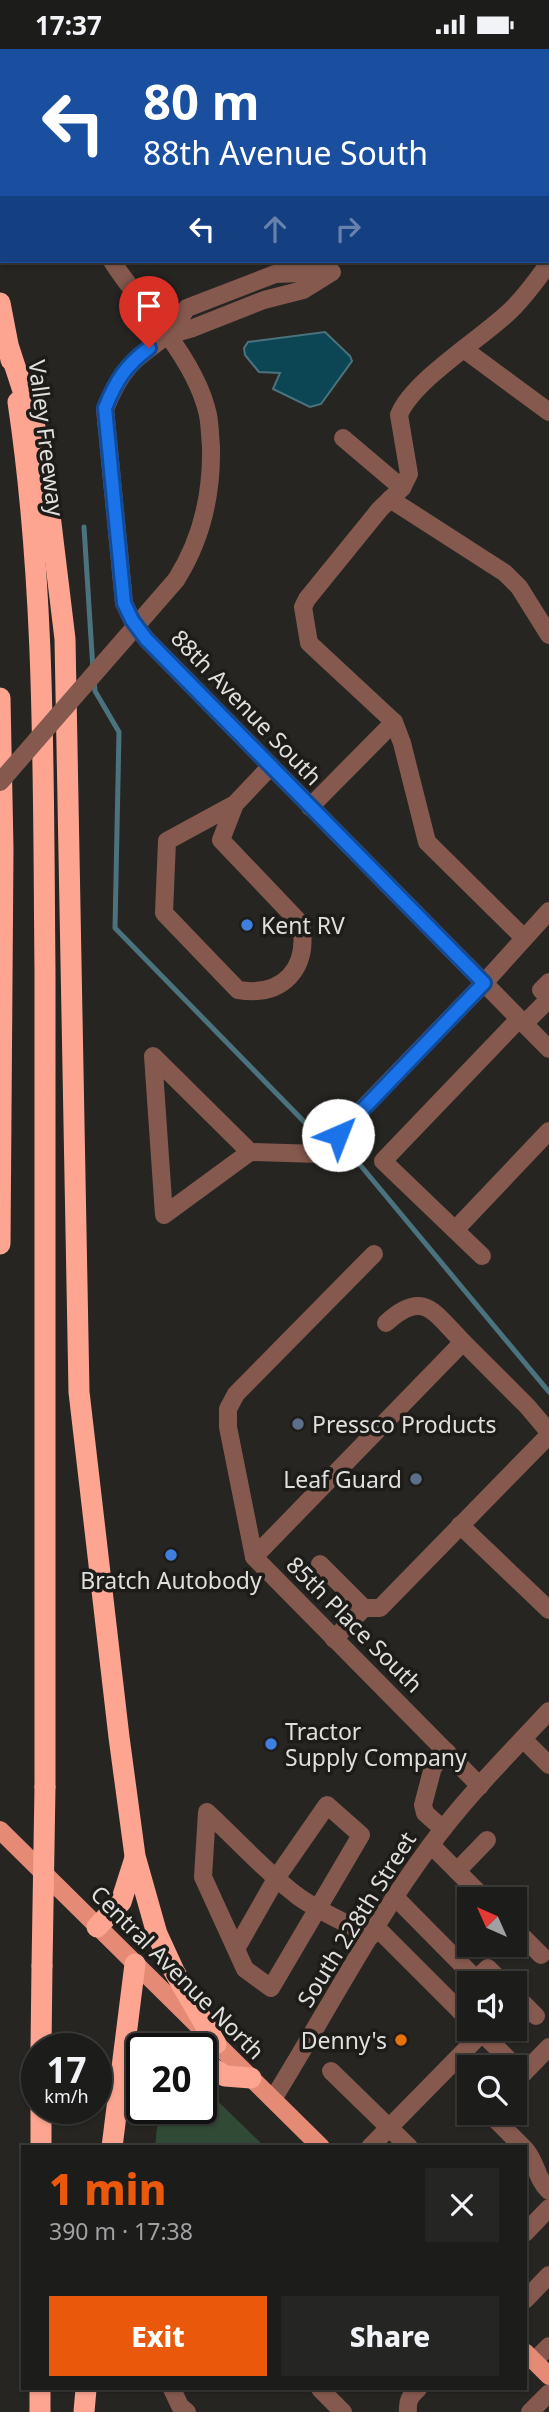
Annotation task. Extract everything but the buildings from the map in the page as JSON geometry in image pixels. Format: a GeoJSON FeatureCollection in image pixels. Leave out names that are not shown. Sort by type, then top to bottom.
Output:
{"type":"FeatureCollection","features":[{"type":"Feature","properties":{"kind":"highway","name":"Valley Freeway"},"geometry":{"type":"LineString","coordinates":[[0,303],[21,422],[34,541],[42,681],[47,1114],[45,1787],[41,2033]]}},
{"type":"Feature","properties":{"kind":"highway"},"geometry":{"type":"LineString","coordinates":[[9,348],[42,449],[65,639],[79,1392],[114,1696],[135,1856],[157,1934],[174,1971],[210,2033]]}},
{"type":"Feature","properties":{"kind":"highway"},"geometry":{"type":"LineString","coordinates":[[0,698],[3,849],[0,1244]]}},
{"type":"Feature","properties":{"kind":"highway"},"geometry":{"type":"LineString","coordinates":[[97,1927],[121,1902],[135,1856]]}},
{"type":"Feature","properties":{"kind":"highway"},"geometry":{"type":"LineString","coordinates":[[113,2145],[135,1964]]}},
{"type":"Feature","properties":{"kind":"highway"},"geometry":{"type":"LineString","coordinates":[[217,2071],[225,2076],[251,2078]]}},
{"type":"Feature","properties":{"kind":"highway"},"geometry":{"type":"LineString","coordinates":[[116,2110],[126,2088]]}},
{"type":"Feature","properties":{"kind":"highway"},"geometry":{"type":"LineString","coordinates":[[41,2124],[41,2145]]}},
{"type":"Feature","properties":{"kind":"highway"},"geometry":{"type":"LineString","coordinates":[[40,2390],[40,2412]]}},
{"type":"Feature","properties":{"kind":"highway"},"geometry":{"type":"LineString","coordinates":[[84,2412],[86,2390]]}},
{"type":"Feature","properties":{"kind":"main road","name":"Central Avenue North"},"geometry":{"type":"LineString","coordinates":[[0,1830],[206,2033]]}},
{"type":"Feature","properties":{"kind":"main road","name":"Central Avenue North"},"geometry":{"type":"LineString","coordinates":[[217,2044],[319,2145]]}},
{"type":"Feature","properties":{"kind":"main road"},"geometry":{"type":"LineString","coordinates":[[530,2357],[549,2376]]}},
{"type":"Feature","properties":{"kind":"street"},"geometry":{"type":"LineString","coordinates":[[0,782],[176,580],[190,558],[200,533],[212,475],[208,415],[197,383],[168,335],[126,284],[113,263]]}},
{"type":"Feature","properties":{"kind":"street"},"geometry":{"type":"LineString","coordinates":[[524,938],[427,842],[402,743],[394,722],[309,643],[303,607],[409,474],[398,415],[402,406],[423,383],[512,309],[549,264]]}},
{"type":"Feature","properties":{"kind":"street"},"geometry":{"type":"LineString","coordinates":[[168,335],[187,308],[275,274],[329,266]]}},
{"type":"Feature","properties":{"kind":"street"},"geometry":{"type":"LineString","coordinates":[[168,335],[264,300],[303,290],[329,266]]}},
{"type":"Feature","properties":{"kind":"street"},"geometry":{"type":"LineString","coordinates":[[232,291],[239,310]]}},
{"type":"Feature","properties":{"kind":"street","name":"88th Avenue South"},"geometry":{"type":"LineString","coordinates":[[168,335],[131,362],[115,384],[105,408],[124,603],[132,620],[146,639],[549,1049]]}},
{"type":"Feature","properties":{"kind":"street"},"geometry":{"type":"LineString","coordinates":[[465,350],[549,412]]}},
{"type":"Feature","properties":{"kind":"street"},"geometry":{"type":"LineString","coordinates":[[343,438],[396,493],[505,573],[519,587],[549,635]]}},
{"type":"Feature","properties":{"kind":"street"},"geometry":{"type":"LineString","coordinates":[[310,807],[394,722]]}},
{"type":"Feature","properties":{"kind":"street"},"geometry":{"type":"LineString","coordinates":[[235,804],[221,840],[301,924],[304,940],[302,956],[295,970],[284,982],[270,989],[254,992],[238,990],[164,913],[167,841],[235,804],[271,766]]}},
{"type":"Feature","properties":{"kind":"street"},"geometry":{"type":"LineString","coordinates":[[250,1152],[153,1056],[163,1215],[250,1152],[319,1154],[484,983],[549,911]]}},
{"type":"Feature","properties":{"kind":"street"},"geometry":{"type":"LineString","coordinates":[[482,1256],[383,1161],[522,1021],[549,998],[541,990],[549,982]]}},
{"type":"Feature","properties":{"kind":"street"},"geometry":{"type":"LineString","coordinates":[[455,1230],[549,1131]]}},
{"type":"Feature","properties":{"kind":"street"},"geometry":{"type":"LineString","coordinates":[[254,1557],[228,1427],[228,1409],[236,1394],[374,1254]]}},
{"type":"Feature","properties":{"kind":"street"},"geometry":{"type":"LineString","coordinates":[[320,1564],[365,1608],[380,1608],[549,1434],[527,1406],[425,1306],[414,1305],[398,1312],[386,1323]]}},
{"type":"Feature","properties":{"kind":"street"},"geometry":{"type":"LineString","coordinates":[[254,1557],[463,1342]]}},
{"type":"Feature","properties":{"kind":"street"},"geometry":{"type":"LineString","coordinates":[[460,1525],[549,1610]]}},
{"type":"Feature","properties":{"kind":"street","name":"85th Place South"},"geometry":{"type":"LineString","coordinates":[[254,1557],[480,1786]]}},
{"type":"Feature","properties":{"kind":"street"},"geometry":{"type":"LineString","coordinates":[[334,1639],[365,1608]]}},
{"type":"Feature","properties":{"kind":"street","name":"South 228th Street"},"geometry":{"type":"LineString","coordinates":[[273,2099],[394,1896],[443,1829],[549,1711]]}},
{"type":"Feature","properties":{"kind":"street"},"geometry":{"type":"LineString","coordinates":[[523,1739],[549,1765]]}},
{"type":"Feature","properties":{"kind":"street"},"geometry":{"type":"LineString","coordinates":[[443,1829],[425,1813],[423,1805],[433,1767],[447,1752]]}},
{"type":"Feature","properties":{"kind":"street"},"geometry":{"type":"LineString","coordinates":[[236,1949],[277,1877],[327,1805],[361,1835],[317,1907],[271,1988],[245,1969],[203,1877],[207,1812],[277,1877],[296,1896],[317,1907],[374,1932],[457,2009]]}},
{"type":"Feature","properties":{"kind":"street"},"geometry":{"type":"LineString","coordinates":[[457,1871],[487,1840]]}},
{"type":"Feature","properties":{"kind":"street"},"geometry":{"type":"LineString","coordinates":[[431,1845],[473,1887]]}},
{"type":"Feature","properties":{"kind":"street"},"geometry":{"type":"LineString","coordinates":[[394,1896],[469,1971]]}},
{"type":"Feature","properties":{"kind":"street"},"geometry":{"type":"LineString","coordinates":[[527,1942],[541,1955]]}},
{"type":"Feature","properties":{"kind":"street"},"geometry":{"type":"LineString","coordinates":[[527,2007],[536,2016]]}},
{"type":"Feature","properties":{"kind":"street"},"geometry":{"type":"LineString","coordinates":[[372,2145],[464,2041]]}},
{"type":"Feature","properties":{"kind":"street"},"geometry":{"type":"LineString","coordinates":[[488,2041],[500,2055]]}},
{"type":"Feature","properties":{"kind":"street"},"geometry":{"type":"LineString","coordinates":[[527,2070],[549,2047]]}},
{"type":"Feature","properties":{"kind":"street"},"geometry":{"type":"LineString","coordinates":[[331,2071],[407,2145]]}},
{"type":"Feature","properties":{"kind":"street"},"geometry":{"type":"LineString","coordinates":[[501,2125],[521,2145]]}},
{"type":"Feature","properties":{"kind":"street"},"geometry":{"type":"LineString","coordinates":[[527,2151],[533,2157],[541,2184],[549,2191]]}},
{"type":"Feature","properties":{"kind":"street"},"geometry":{"type":"LineString","coordinates":[[527,2231],[549,2208]]}},
{"type":"Feature","properties":{"kind":"street"},"geometry":{"type":"LineString","coordinates":[[527,2298],[549,2275]]}},
{"type":"Feature","properties":{"kind":"street"},"geometry":{"type":"LineString","coordinates":[[530,2357],[549,2346]]}},
{"type":"Feature","properties":{"kind":"street"},"geometry":{"type":"LineString","coordinates":[[172,2390],[180,2406],[187,2412]]}},
{"type":"Feature","properties":{"kind":"street"},"geometry":{"type":"LineString","coordinates":[[321,2390],[343,2412]]}},
{"type":"Feature","properties":{"kind":"street"},"geometry":{"type":"LineString","coordinates":[[408,2412],[410,2396],[417,2390]]}},
{"type":"Feature","properties":{"kind":"street"},"geometry":{"type":"LineString","coordinates":[[530,2412],[549,2393]]}},
{"type":"Feature","properties":{"kind":"green space"},"geometry":{"type":"Polygon","coordinates":[[[217,2100],[263,2145],[155,2145],[157,2124],[217,2124],[217,2100]]]}},
{"type":"Feature","properties":{"kind":"water"},"geometry":{"type":"Polygon","coordinates":[[[325,332],[352,361],[321,404],[310,407],[273,389],[280,373],[259,372],[245,355],[244,348],[248,342],[325,332]]]}},
{"type":"Feature","properties":{"kind":"waterway"},"geometry":{"type":"LineString","coordinates":[[84,527],[93,670]]}},
{"type":"Feature","properties":{"kind":"waterway"},"geometry":{"type":"LineString","coordinates":[[94,680],[95,691],[119,732],[115,928],[321,1139]]}},
{"type":"Feature","properties":{"kind":"waterway"},"geometry":{"type":"LineString","coordinates":[[341,1151],[356,1160],[549,1392]]}},
{"type":"Feature","properties":{"kind":"place","name":"Kent RV"},"geometry":{"type":"Point","coordinates":[247,925]}},
{"type":"Feature","properties":{"kind":"place","name":"Pressco Products"},"geometry":{"type":"Point","coordinates":[298,1424]}},
{"type":"Feature","properties":{"kind":"place","name":"Leaf Guard"},"geometry":{"type":"Point","coordinates":[416,1479]}},
{"type":"Feature","properties":{"kind":"place","name":"Bratch Autobody"},"geometry":{"type":"Point","coordinates":[171,1555]}},
{"type":"Feature","properties":{"kind":"place","name":"Tractor Supply Company"},"geometry":{"type":"Point","coordinates":[271,1744]}},
{"type":"Feature","properties":{"kind":"place","name":"Denny's"},"geometry":{"type":"Point","coordinates":[401,2040]}},
{"type":"Feature","properties":{"kind":"route"},"geometry":{"type":"LineString","coordinates":[[149,348],[131,362],[115,384],[105,408],[124,603],[132,620],[146,639],[484,983],[338,1135]]}}]}
